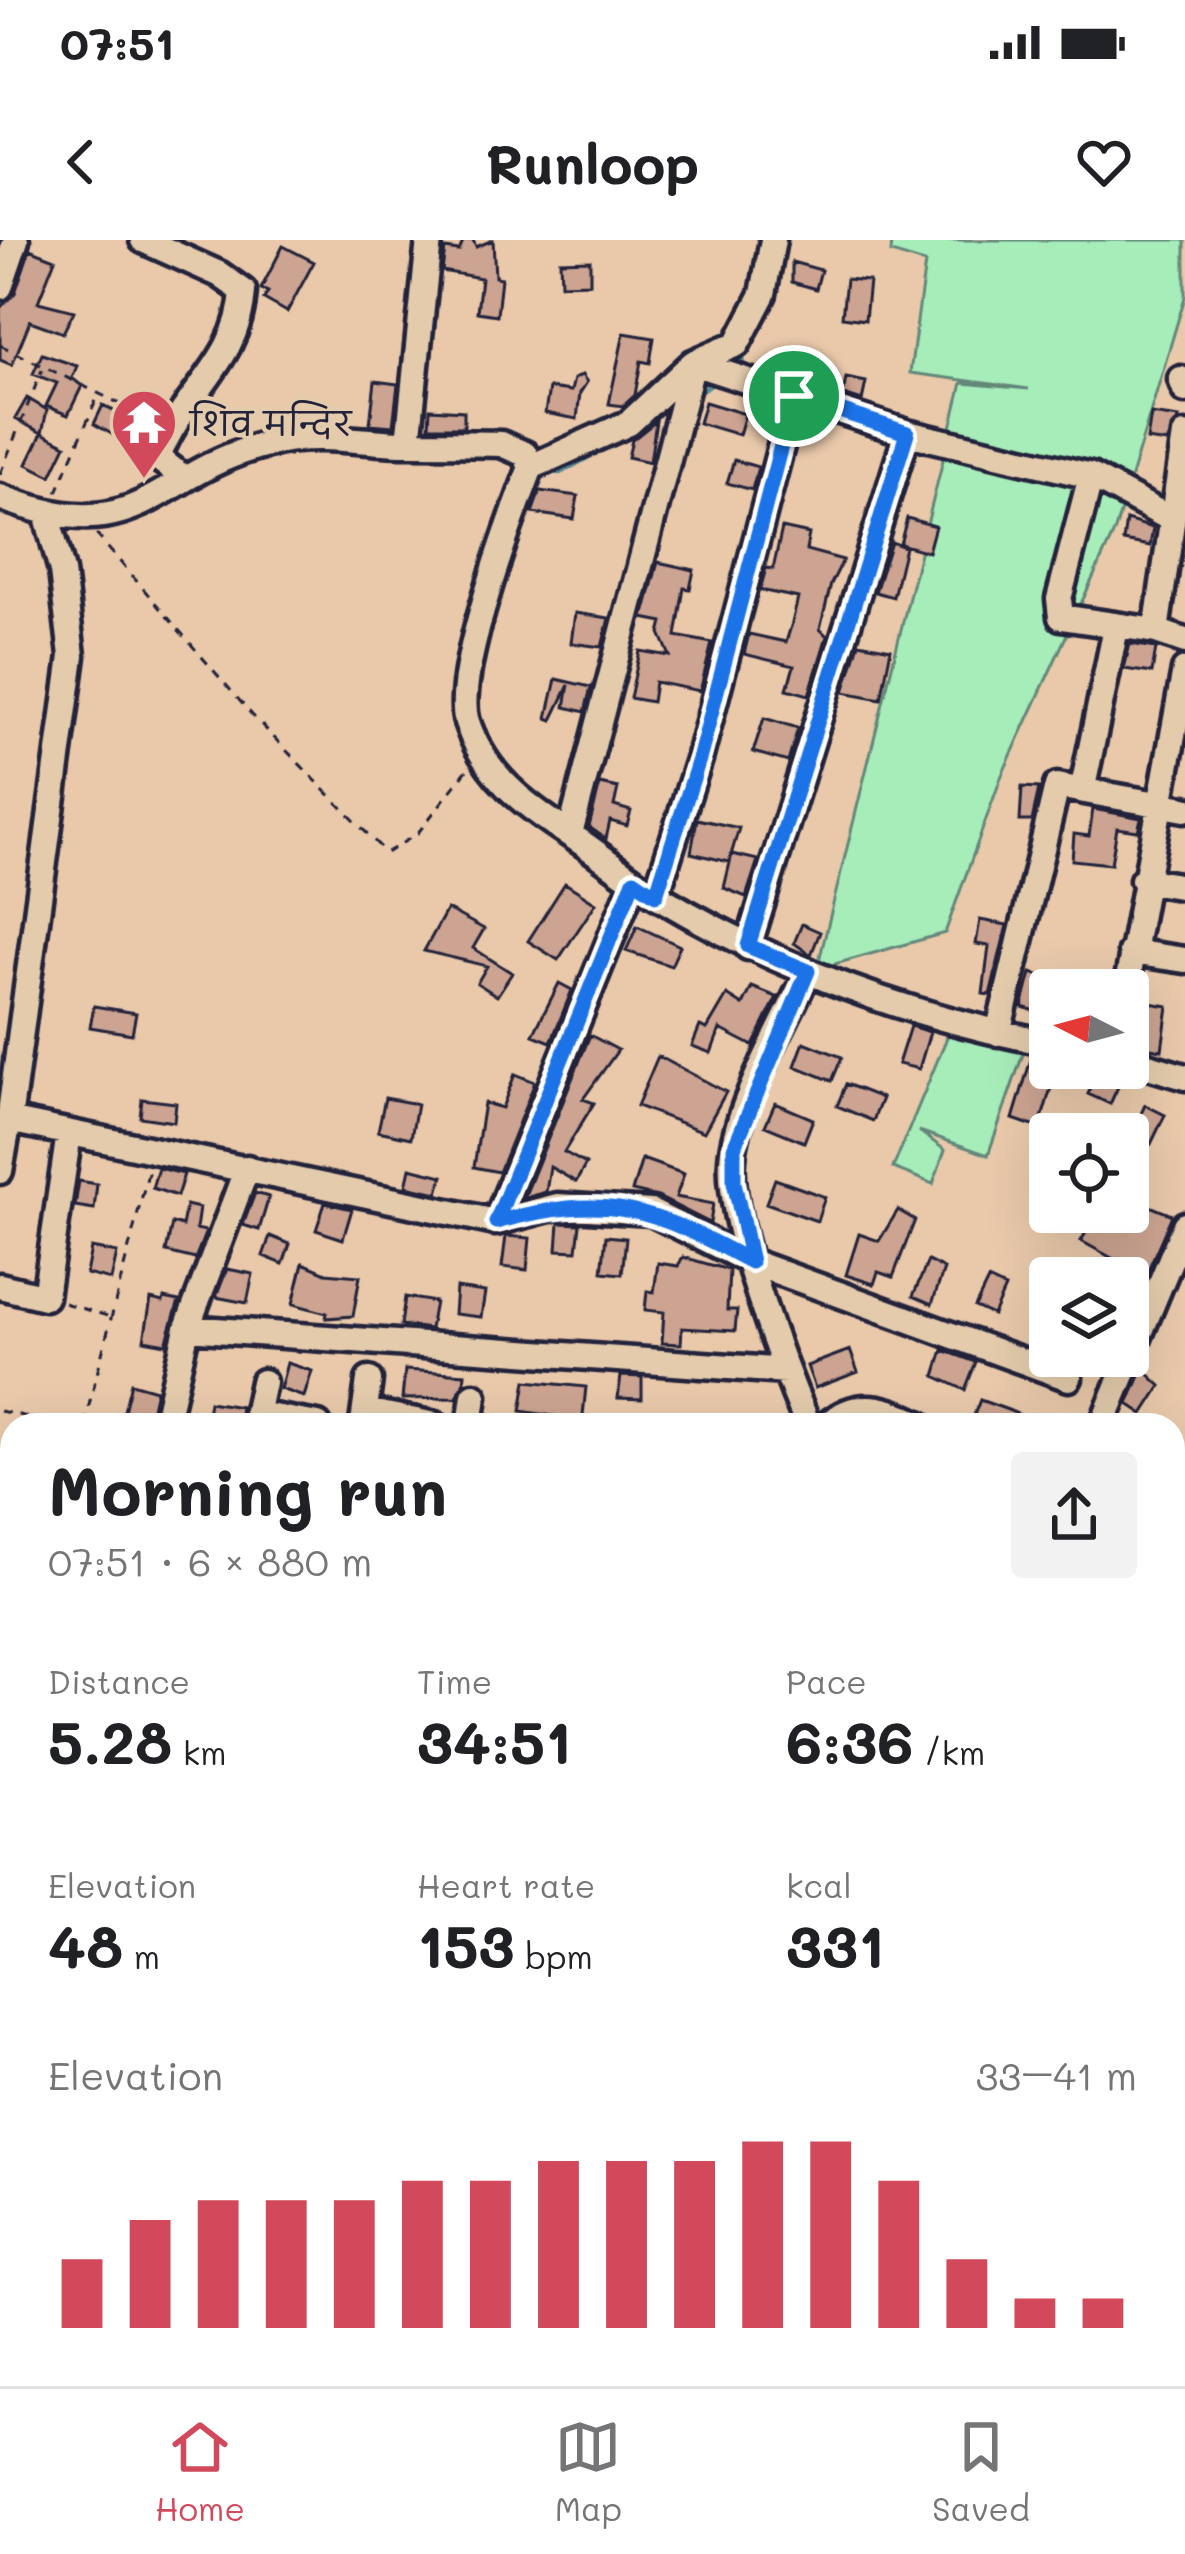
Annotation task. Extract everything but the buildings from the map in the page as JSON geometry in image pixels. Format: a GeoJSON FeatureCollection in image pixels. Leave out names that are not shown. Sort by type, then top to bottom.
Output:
{"type":"FeatureCollection","features":[{"type":"Feature","properties":{"kind":"street"},"geometry":{"type":"LineString","coordinates":[[0,287],[16,240]]}},
{"type":"Feature","properties":{"kind":"street"},"geometry":{"type":"LineString","coordinates":[[143,240],[219,274],[244,291],[236,340],[170,428],[158,458],[181,476]]}},
{"type":"Feature","properties":{"kind":"street"},"geometry":{"type":"LineString","coordinates":[[408,443],[429,240]]}},
{"type":"Feature","properties":{"kind":"street"},"geometry":{"type":"LineString","coordinates":[[531,467],[629,423],[694,363],[737,344],[764,294],[773,240]]}},
{"type":"Feature","properties":{"kind":"street"},"geometry":{"type":"LineString","coordinates":[[694,363],[907,433],[1091,476],[1169,518]]}},
{"type":"Feature","properties":{"kind":"street"},"geometry":{"type":"LineString","coordinates":[[570,834],[694,363]]}},
{"type":"Feature","properties":{"kind":"street"},"geometry":{"type":"LineString","coordinates":[[496,1222],[700,756],[794,396]]}},
{"type":"Feature","properties":{"kind":"street"},"geometry":{"type":"LineString","coordinates":[[748,946],[907,433]]}},
{"type":"Feature","properties":{"kind":"street"},"geometry":{"type":"LineString","coordinates":[[1156,631],[1169,518],[1185,435]]}},
{"type":"Feature","properties":{"kind":"street"},"geometry":{"type":"LineString","coordinates":[[0,497],[47,516],[82,520],[133,511],[181,476],[279,442],[321,437],[501,444],[525,454],[531,467],[467,676],[466,721],[510,794],[645,888],[748,946],[894,1008],[1029,1039]]}},
{"type":"Feature","properties":{"kind":"street"},"geometry":{"type":"LineString","coordinates":[[1091,476],[1059,607],[1064,620],[1156,631],[1185,641]]}},
{"type":"Feature","properties":{"kind":"street"},"geometry":{"type":"LineString","coordinates":[[0,1171],[72,656],[62,572],[47,516]]}},
{"type":"Feature","properties":{"kind":"street"},"geometry":{"type":"LineString","coordinates":[[1083,787],[1116,628]]}},
{"type":"Feature","properties":{"kind":"street"},"geometry":{"type":"LineString","coordinates":[[1129,969],[1143,880],[1172,806],[1185,670]]}},
{"type":"Feature","properties":{"kind":"street"},"geometry":{"type":"LineString","coordinates":[[998,1034],[1054,789],[1060,784],[1083,787],[1172,806]]}},
{"type":"Feature","properties":{"kind":"street"},"geometry":{"type":"LineString","coordinates":[[1143,880],[1185,887]]}},
{"type":"Feature","properties":{"kind":"street"},"geometry":{"type":"LineString","coordinates":[[1131,952],[1185,960]]}},
{"type":"Feature","properties":{"kind":"street"},"geometry":{"type":"LineString","coordinates":[[803,1413],[751,1262],[734,1182],[734,1148],[808,971]]}},
{"type":"Feature","properties":{"kind":"street"},"geometry":{"type":"LineString","coordinates":[[1149,1066],[1185,1076]]}},
{"type":"Feature","properties":{"kind":"street"},"geometry":{"type":"LineString","coordinates":[[9,1120],[496,1222],[557,1206],[651,1212],[751,1262],[1069,1378]]}},
{"type":"Feature","properties":{"kind":"street"},"geometry":{"type":"LineString","coordinates":[[0,1286],[45,1297],[69,1133]]}},
{"type":"Feature","properties":{"kind":"street"},"geometry":{"type":"LineString","coordinates":[[168,1413],[187,1328],[247,1168]]}},
{"type":"Feature","properties":{"kind":"street"},"geometry":{"type":"LineString","coordinates":[[1107,1413],[1185,1225]]}},
{"type":"Feature","properties":{"kind":"street"},"geometry":{"type":"LineString","coordinates":[[187,1328],[786,1371]]}},
{"type":"Feature","properties":{"kind":"street"},"geometry":{"type":"LineString","coordinates":[[365,1413],[369,1380]]}},
{"type":"Feature","properties":{"kind":"street"},"geometry":{"type":"LineString","coordinates":[[256,1413],[263,1382]]}},
{"type":"Feature","properties":{"kind":"street"},"geometry":{"type":"LineString","coordinates":[[472,1413],[474,1396]]}},
{"type":"Feature","properties":{"kind":"street"},"geometry":{"type":"LineString","coordinates":[[841,1413],[868,1406],[888,1413]]}},
{"type":"Feature","properties":{"kind":"path"},"geometry":{"type":"LineString","coordinates":[[0,345],[170,428]]}},
{"type":"Feature","properties":{"kind":"path"},"geometry":{"type":"LineString","coordinates":[[0,474],[42,369]]}},
{"type":"Feature","properties":{"kind":"path"},"geometry":{"type":"LineString","coordinates":[[47,516],[100,393]]}},
{"type":"Feature","properties":{"kind":"path"},"geometry":{"type":"LineString","coordinates":[[82,520],[185,631],[252,715],[386,853],[417,835],[482,752]]}},
{"type":"Feature","properties":{"kind":"path"},"geometry":{"type":"LineString","coordinates":[[87,1413],[154,1150]]}},
{"type":"Feature","properties":{"kind":"path"},"geometry":{"type":"LineString","coordinates":[[45,1297],[111,1317]]}},
{"type":"Feature","properties":{"kind":"green space"},"geometry":{"type":"Polygon","coordinates":[[[892,240],[1185,240],[1185,297],[1115,530],[1002,775],[945,933],[817,969],[962,383],[1029,389],[910,373],[925,263],[891,253],[892,240]]]}},
{"type":"Feature","properties":{"kind":"green space"},"geometry":{"type":"Polygon","coordinates":[[[948,1035],[1024,1051],[988,1155],[919,1131],[945,1150],[933,1184],[893,1168],[948,1035]]]}},
{"type":"Feature","properties":{"kind":"waterway"},"geometry":{"type":"LineString","coordinates":[[755,335],[773,303]]}},
{"type":"Feature","properties":{"kind":"waterway"},"geometry":{"type":"LineString","coordinates":[[740,366],[749,345]]}},
{"type":"Feature","properties":{"kind":"waterway"},"geometry":{"type":"LineString","coordinates":[[694,395],[715,382]]}},
{"type":"Feature","properties":{"kind":"waterway"},"geometry":{"type":"LineString","coordinates":[[651,417],[673,406]]}},
{"type":"Feature","properties":{"kind":"waterway"},"geometry":{"type":"LineString","coordinates":[[543,472],[560,473],[624,438]]}},
{"type":"Feature","properties":{"kind":"place","name":"शिव मन्दिर"},"geometry":{"type":"Point","coordinates":[144,481]}},
{"type":"Feature","properties":{"kind":"route"},"geometry":{"type":"LineString","coordinates":[[794,396],[907,433],[748,946],[777,962],[808,971],[734,1148],[731,1164],[751,1262],[651,1212],[557,1206],[496,1222],[634,880],[656,895],[700,756],[794,396]]}}]}
